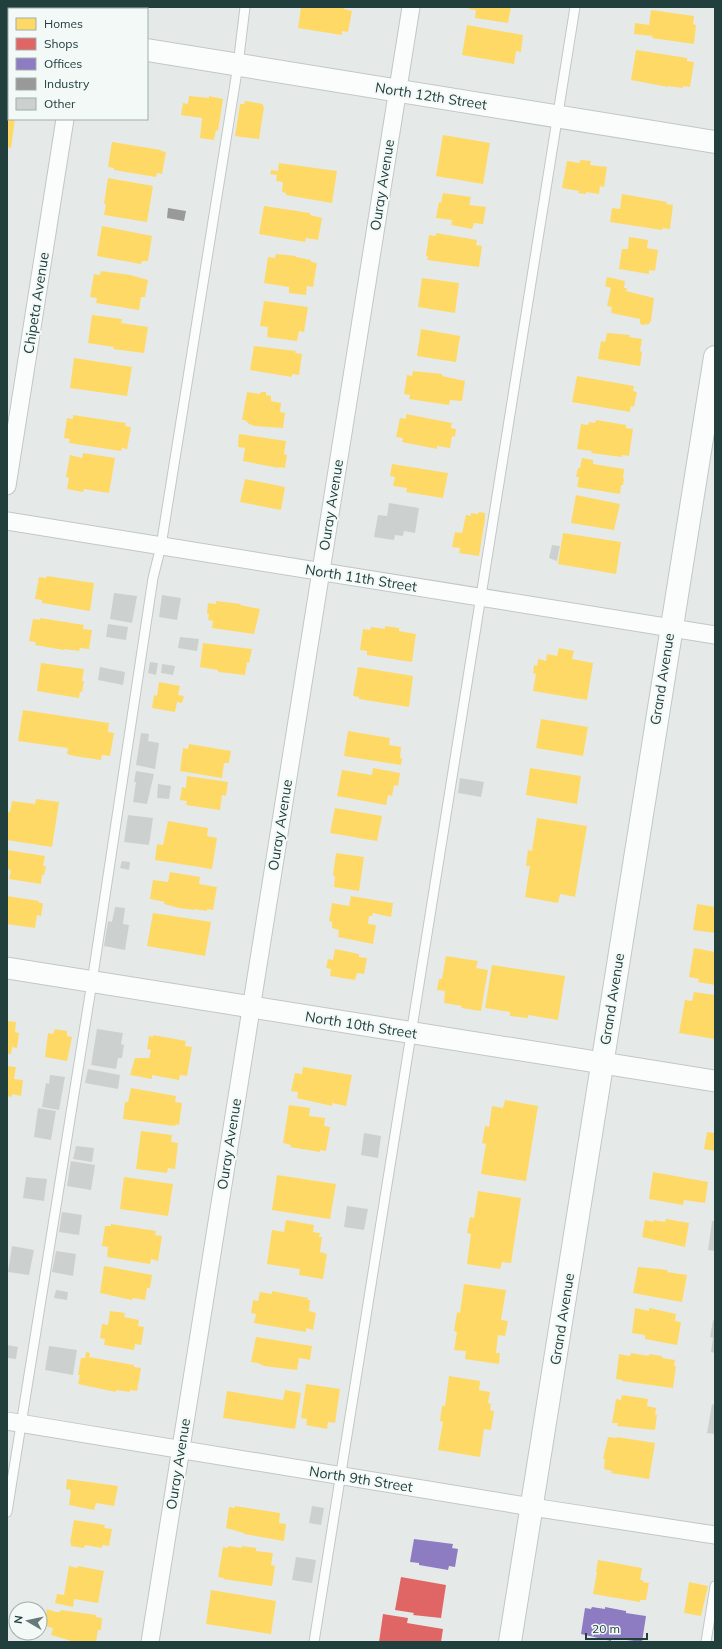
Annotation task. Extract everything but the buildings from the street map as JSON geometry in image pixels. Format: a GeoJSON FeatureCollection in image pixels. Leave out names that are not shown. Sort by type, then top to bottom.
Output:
{"type":"FeatureCollection","features":[{"type":"Feature","properties":{"kind":"main road","name":"North 12th Street"},"geometry":{"type":"LineString","coordinates":[[148,50],[715,142]]}},
{"type":"Feature","properties":{"kind":"main road","name":"Grand Avenue"},"geometry":{"type":"LineString","coordinates":[[510,1642],[670,628],[715,357]]}},
{"type":"Feature","properties":{"kind":"street","name":"Ouray Avenue"},"geometry":{"type":"LineString","coordinates":[[150,1642],[411,7]]}},
{"type":"Feature","properties":{"kind":"street","name":"Chipeta Avenue"},"geometry":{"type":"LineString","coordinates":[[7,486],[66,120]]}},
{"type":"Feature","properties":{"kind":"street","name":"North 11th Street"},"geometry":{"type":"LineString","coordinates":[[7,522],[321,571],[715,636]]}},
{"type":"Feature","properties":{"kind":"street","name":"North 10th Street"},"geometry":{"type":"LineString","coordinates":[[7,968],[715,1081]]}},
{"type":"Feature","properties":{"kind":"street","name":"North 9th Street"},"geometry":{"type":"LineString","coordinates":[[14,1423],[532,1507],[715,1535]]}},
{"type":"Feature","properties":{"kind":"lane"},"geometry":{"type":"LineString","coordinates":[[7,1512],[14,1423],[92,982],[153,578],[161,546],[238,64],[245,7]]}},
{"type":"Feature","properties":{"kind":"lane"},"geometry":{"type":"LineString","coordinates":[[314,1642],[575,7]]}},
{"type":"Feature","properties":{"kind":"lane"},"geometry":{"type":"LineString","coordinates":[[706,1642],[715,1586]]}}]}
